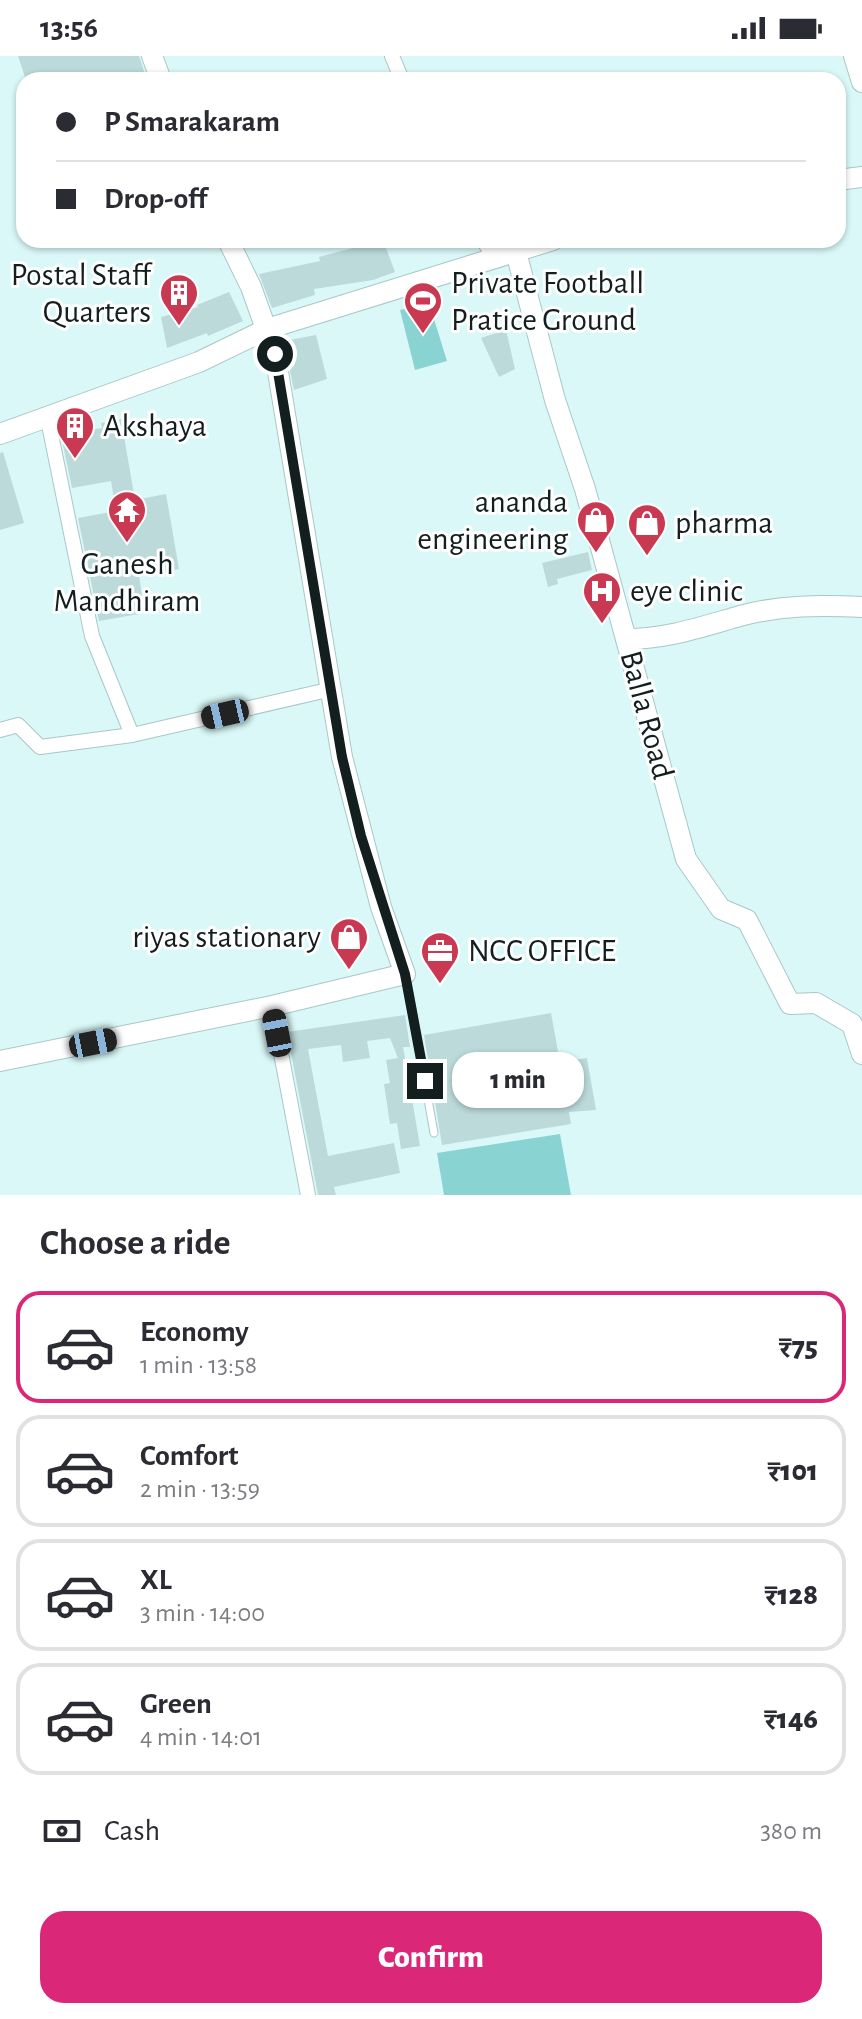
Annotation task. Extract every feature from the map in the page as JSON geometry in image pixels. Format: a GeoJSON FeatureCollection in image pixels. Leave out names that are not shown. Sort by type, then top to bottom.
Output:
{"type":"FeatureCollection","features":[{"type":"Feature","properties":{"kind":"street"},"geometry":{"type":"LineString","coordinates":[[854,56],[862,82]]}},
{"type":"Feature","properties":{"kind":"street"},"geometry":{"type":"LineString","coordinates":[[0,1061],[272,1006],[405,974],[361,836],[342,757],[311,582],[306,524],[275,354],[232,248]]}},
{"type":"Feature","properties":{"kind":"street"},"geometry":{"type":"LineString","coordinates":[[488,248],[495,259]]}},
{"type":"Feature","properties":{"kind":"street"},"geometry":{"type":"LineString","coordinates":[[0,434],[199,362],[267,329],[528,248]]}},
{"type":"Feature","properties":{"kind":"street","name":"Balla Road"},"geometry":{"type":"LineString","coordinates":[[516,252],[555,400],[585,489],[686,859],[721,909],[747,920],[790,1004],[816,1003],[852,1024],[862,1054]]}},
{"type":"Feature","properties":{"kind":"street"},"geometry":{"type":"LineString","coordinates":[[47,415],[92,636],[132,735]]}},
{"type":"Feature","properties":{"kind":"street"},"geometry":{"type":"LineString","coordinates":[[626,639],[682,634],[740,616],[803,605],[862,607]]}},
{"type":"Feature","properties":{"kind":"street"},"geometry":{"type":"LineString","coordinates":[[0,730],[18,725],[40,747],[132,735],[332,689]]}},
{"type":"Feature","properties":{"kind":"street"},"geometry":{"type":"LineString","coordinates":[[272,1006],[308,1195]]}},
{"type":"Feature","properties":{"kind":"lane"},"geometry":{"type":"LineString","coordinates":[[405,974],[434,1133]]}},
{"type":"Feature","properties":{"kind":"shaded area","name":"Private Football Pratice Ground"},"geometry":{"type":"Polygon","coordinates":[[[429,303],[447,361],[415,370],[400,310],[429,303]]]}},
{"type":"Feature","properties":{"kind":"shaded area"},"geometry":{"type":"Polygon","coordinates":[[[560,1134],[571,1195],[444,1195],[437,1153],[560,1134]]]}},
{"type":"Feature","properties":{"kind":"building"},"geometry":{"type":"Polygon","coordinates":[[[18,56],[139,56],[144,72],[23,72],[18,56]]]}},
{"type":"Feature","properties":{"kind":"building"},"geometry":{"type":"Polygon","coordinates":[[[353,248],[386,248],[395,272],[373,280],[314,289],[315,295],[272,308],[259,274],[320,261],[319,257],[353,248]]]}},
{"type":"Feature","properties":{"kind":"building"},"geometry":{"type":"Polygon","coordinates":[[[229,292],[243,321],[208,336],[207,333],[167,348],[161,317],[198,307],[229,292]]]}},
{"type":"Feature","properties":{"kind":"building"},"geometry":{"type":"Polygon","coordinates":[[[506,330],[515,369],[499,377],[481,338],[506,330]]]}},
{"type":"Feature","properties":{"kind":"building"},"geometry":{"type":"Polygon","coordinates":[[[316,335],[327,379],[294,390],[284,341],[316,335]]]}},
{"type":"Feature","properties":{"kind":"building","name":"Ganesh Mandhiram"},"geometry":{"type":"Polygon","coordinates":[[[121,419],[135,500],[166,494],[179,569],[139,576],[145,613],[99,621],[78,518],[116,511],[111,481],[72,488],[61,435],[102,428],[101,423],[121,419]]]}},
{"type":"Feature","properties":{"kind":"building"},"geometry":{"type":"Polygon","coordinates":[[[3,452],[24,523],[0,530],[0,453],[3,452]]]}},
{"type":"Feature","properties":{"kind":"building"},"geometry":{"type":"Polygon","coordinates":[[[588,552],[592,570],[557,579],[558,584],[548,587],[542,563],[588,552]]]}},
{"type":"Feature","properties":{"kind":"building"},"geometry":{"type":"Polygon","coordinates":[[[551,1013],[560,1062],[587,1058],[596,1110],[569,1112],[571,1124],[442,1145],[424,1035],[551,1013]]]}},
{"type":"Feature","properties":{"kind":"building"},"geometry":{"type":"Polygon","coordinates":[[[405,1015],[410,1047],[403,1047],[420,1146],[401,1149],[397,1123],[390,1124],[384,1084],[390,1083],[386,1060],[398,1058],[390,1038],[367,1041],[370,1058],[343,1062],[341,1045],[308,1049],[328,1156],[394,1143],[400,1173],[334,1187],[336,1195],[318,1195],[287,1032],[405,1015]]]}},
{"type":"Feature","properties":{"kind":"place","name":"Postal Staff Quarters"},"geometry":{"type":"Point","coordinates":[179,327]}},
{"type":"Feature","properties":{"kind":"place","name":"Private Football Pratice Ground"},"geometry":{"type":"Point","coordinates":[423,335]}},
{"type":"Feature","properties":{"kind":"place","name":"Akshaya"},"geometry":{"type":"Point","coordinates":[75,460]}},
{"type":"Feature","properties":{"kind":"place","name":"Ganesh Mandhiram"},"geometry":{"type":"Point","coordinates":[127,544]}},
{"type":"Feature","properties":{"kind":"place","name":"ananda engineering"},"geometry":{"type":"Point","coordinates":[596,554]}},
{"type":"Feature","properties":{"kind":"place","name":"pharma"},"geometry":{"type":"Point","coordinates":[647,557]}},
{"type":"Feature","properties":{"kind":"place","name":"eye clinic"},"geometry":{"type":"Point","coordinates":[602,625]}},
{"type":"Feature","properties":{"kind":"place","name":"riyas stationary"},"geometry":{"type":"Point","coordinates":[349,971]}},
{"type":"Feature","properties":{"kind":"place","name":"NCC OFFICE"},"geometry":{"type":"Point","coordinates":[440,985]}},
{"type":"Feature","properties":{"kind":"route"},"geometry":{"type":"LineString","coordinates":[[275,354],[306,524],[311,582],[342,757],[381,907],[405,974],[425,1081]]}}]}
